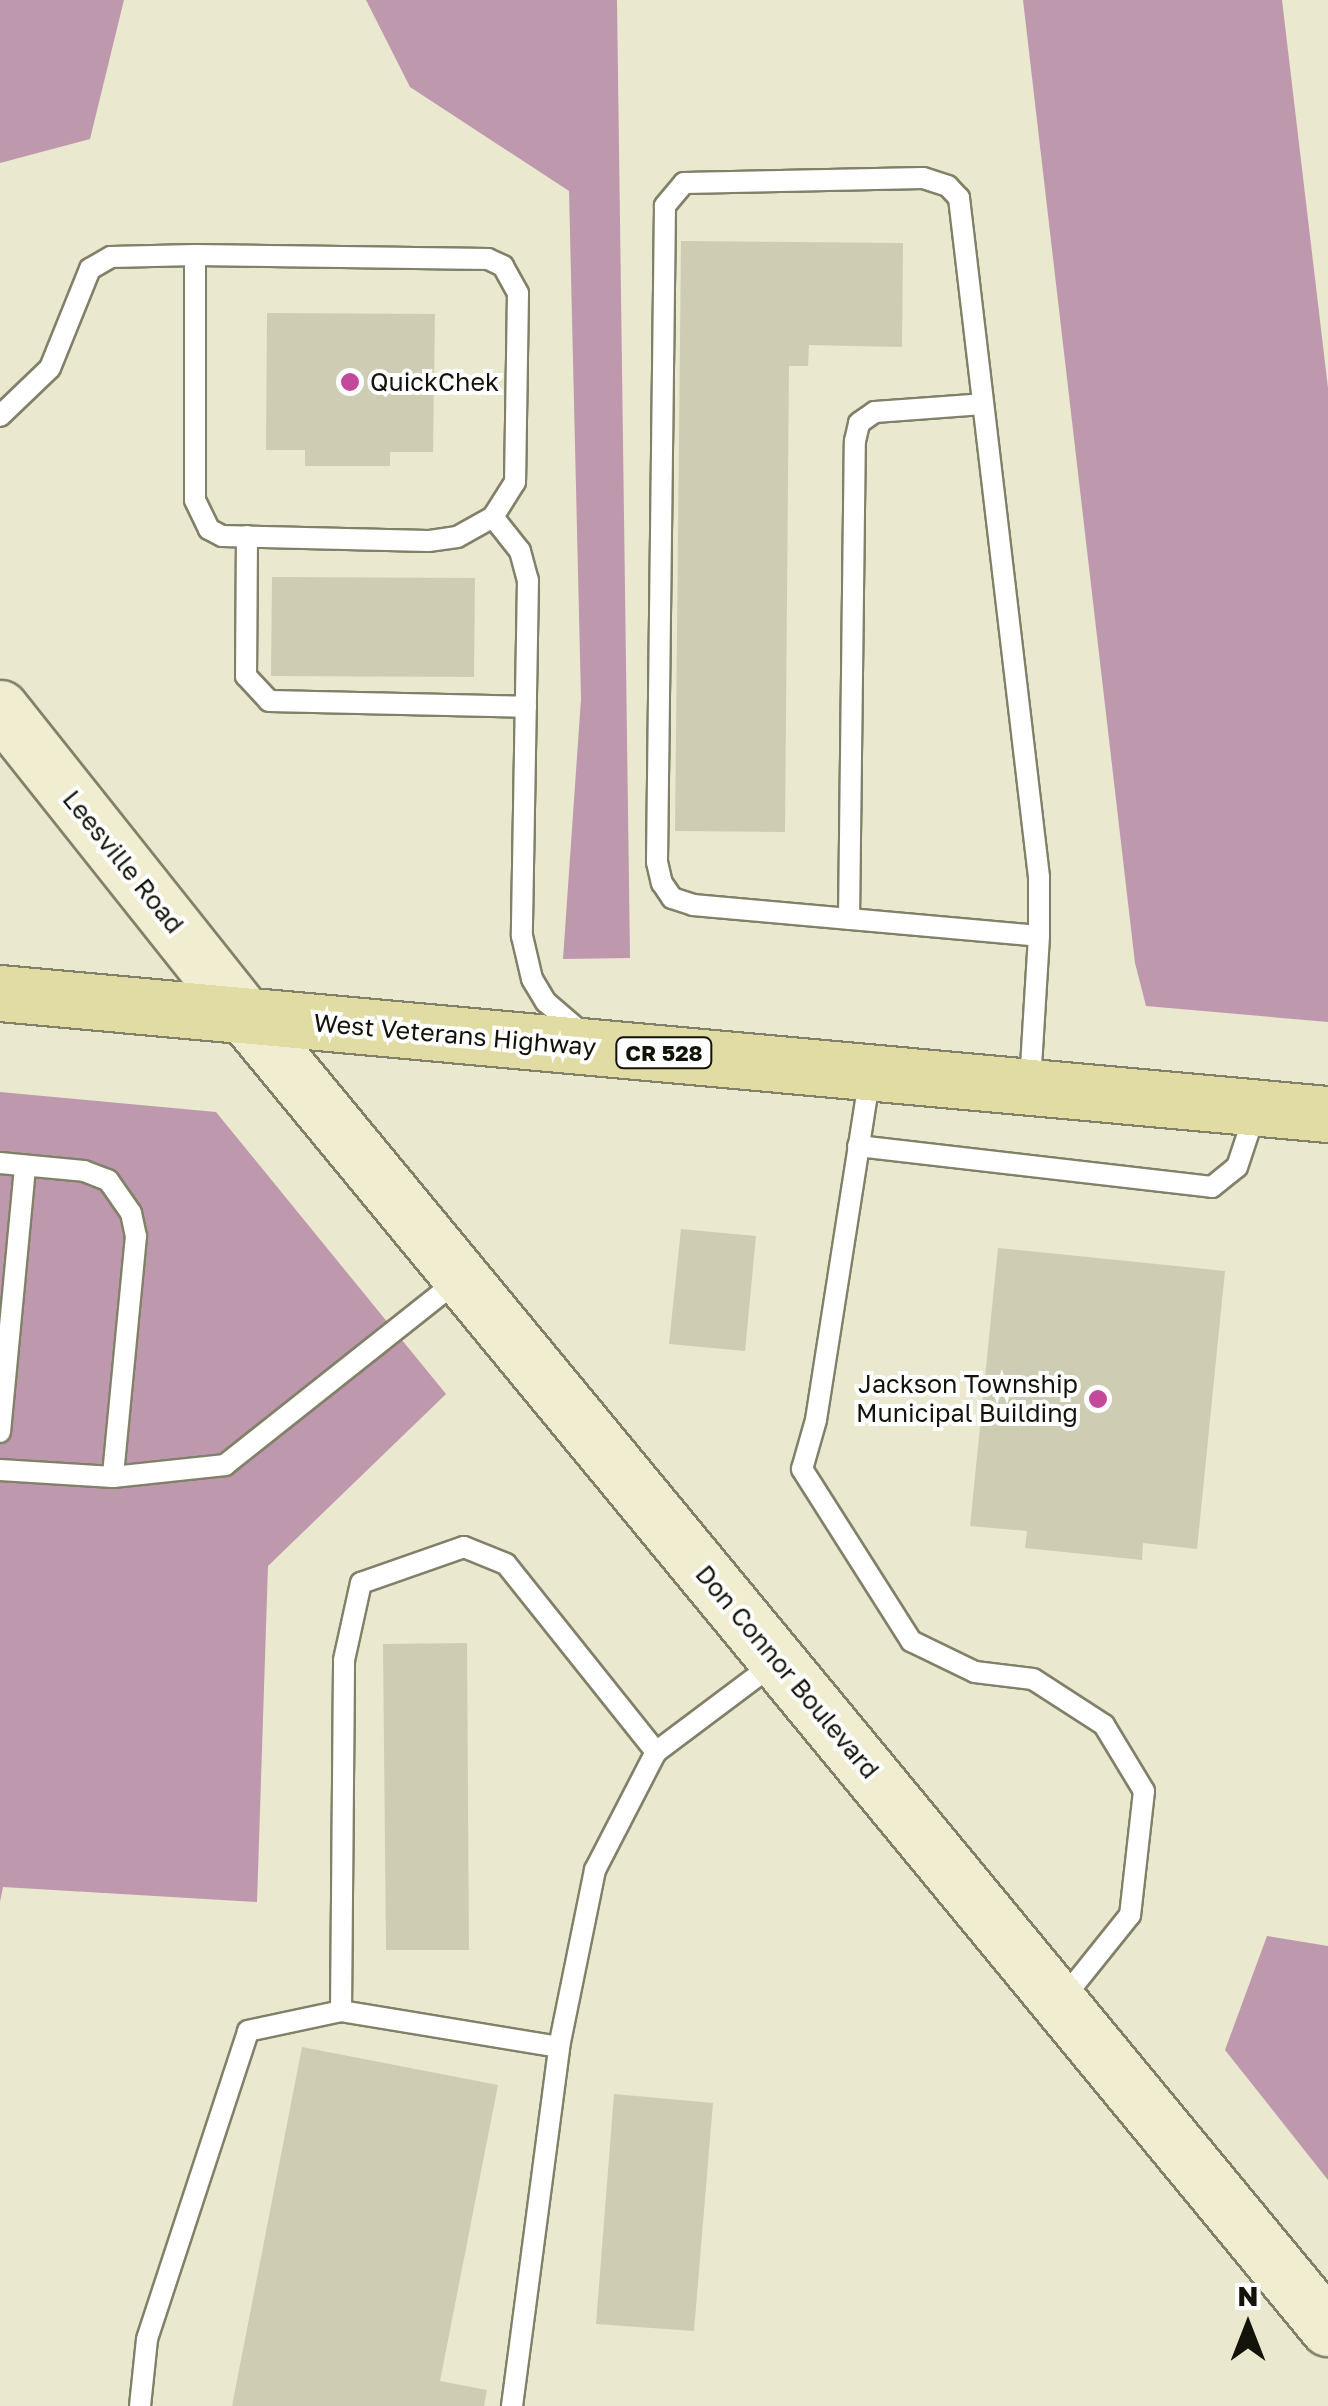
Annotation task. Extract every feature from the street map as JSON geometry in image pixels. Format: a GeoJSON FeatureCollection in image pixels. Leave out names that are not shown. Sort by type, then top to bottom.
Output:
{"type":"FeatureCollection","features":[{"type":"Feature","properties":{"kind":"main road","name":"West Veterans Highway"},"geometry":{"type":"LineString","coordinates":[[0,993],[1030,1083],[1328,1114]]}},
{"type":"Feature","properties":{"kind":"street","name":"Leesville Road"},"geometry":{"type":"LineString","coordinates":[[0,708],[246,1017]]}},
{"type":"Feature","properties":{"kind":"street","name":"Don Connor Boulevard"},"geometry":{"type":"LineString","coordinates":[[246,1017],[1328,2328]]}},
{"type":"Feature","properties":{"kind":"lane"},"geometry":{"type":"LineString","coordinates":[[1030,1083],[1039,936],[1039,877],[959,198],[948,186],[923,178],[699,179],[672,192],[665,206],[656,862],[672,898],[693,905],[1039,936]]}},
{"type":"Feature","properties":{"kind":"lane"},"geometry":{"type":"LineString","coordinates":[[0,416],[50,368],[90,269],[110,257],[196,255],[488,259],[504,266],[518,293],[514,482],[493,517],[457,537],[428,541],[247,536],[209,529],[196,500],[196,255]]}},
{"type":"Feature","properties":{"kind":"lane"},"geometry":{"type":"LineString","coordinates":[[849,919],[854,442],[859,423],[876,412],[983,404]]}},
{"type":"Feature","properties":{"kind":"lane"},"geometry":{"type":"LineString","coordinates":[[493,517],[520,550],[528,580],[522,936],[528,964],[546,1002],[599,1048]]}},
{"type":"Feature","properties":{"kind":"lane"},"geometry":{"type":"LineString","coordinates":[[247,536],[246,676],[269,701],[526,707]]}},
{"type":"Feature","properties":{"kind":"lane"},"geometry":{"type":"LineString","coordinates":[[870,1072],[816,1420],[802,1470],[911,1641],[975,1672],[1033,1679],[1104,1724],[1144,1791],[1130,1915],[1060,2002]]}},
{"type":"Feature","properties":{"kind":"lane"},"geometry":{"type":"LineString","coordinates":[[858,1146],[1212,1187],[1237,1167],[1258,1106]]}},
{"type":"Feature","properties":{"kind":"lane"},"geometry":{"type":"LineString","coordinates":[[0,1163],[108,1180],[131,1213],[136,1236],[113,1477]]}},
{"type":"Feature","properties":{"kind":"lane"},"geometry":{"type":"LineString","coordinates":[[0,1432],[25,1166]]}},
{"type":"Feature","properties":{"kind":"lane"},"geometry":{"type":"LineString","coordinates":[[0,1470],[113,1477],[196,1472],[239,1459],[461,1278]]}},
{"type":"Feature","properties":{"kind":"lane"},"geometry":{"type":"LineString","coordinates":[[341,2011],[344,1660],[362,1584],[464,1547],[506,1564],[656,1752]]}},
{"type":"Feature","properties":{"kind":"lane"},"geometry":{"type":"LineString","coordinates":[[512,2406],[559,2047],[595,1870],[656,1752],[778,1661]]}},
{"type":"Feature","properties":{"kind":"lane"},"geometry":{"type":"LineString","coordinates":[[140,2406],[148,2339],[248,2031],[341,2011],[559,2047]]}},
{"type":"Feature","properties":{"kind":"shaded area"},"geometry":{"type":"Polygon","coordinates":[[[0,0],[124,0],[90,139],[0,163],[0,0]]]}},
{"type":"Feature","properties":{"kind":"shaded area"},"geometry":{"type":"Polygon","coordinates":[[[366,0],[617,0],[630,958],[563,959],[581,699],[569,191],[410,87],[366,0]]]}},
{"type":"Feature","properties":{"kind":"shaded area"},"geometry":{"type":"Polygon","coordinates":[[[1023,0],[1282,0],[1328,388],[1328,1022],[1146,1006],[1135,963],[1023,0]]]}},
{"type":"Feature","properties":{"kind":"shaded area"},"geometry":{"type":"Polygon","coordinates":[[[0,1092],[216,1112],[446,1394],[268,1566],[257,1902],[3,1887],[0,1902],[0,1092]]]}},
{"type":"Feature","properties":{"kind":"shaded area"},"geometry":{"type":"Polygon","coordinates":[[[1267,1936],[1328,1946],[1328,2180],[1225,2050],[1267,1936]]]}},
{"type":"Feature","properties":{"kind":"building"},"geometry":{"type":"Polygon","coordinates":[[[681,241],[903,243],[902,347],[809,345],[808,366],[789,366],[785,832],[675,831],[681,241]]]}},
{"type":"Feature","properties":{"kind":"building","name":"QuickChek"},"geometry":{"type":"Polygon","coordinates":[[[267,313],[435,314],[433,452],[390,452],[390,466],[305,466],[305,450],[266,450],[267,313]]]}},
{"type":"Feature","properties":{"kind":"building"},"geometry":{"type":"Polygon","coordinates":[[[272,577],[475,578],[474,677],[271,676],[272,577]]]}},
{"type":"Feature","properties":{"kind":"building"},"geometry":{"type":"Polygon","coordinates":[[[681,1229],[756,1236],[745,1351],[669,1344],[681,1229]]]}},
{"type":"Feature","properties":{"kind":"building","name":"Jackson Township Municipal Building"},"geometry":{"type":"Polygon","coordinates":[[[998,1248],[1225,1271],[1197,1549],[1143,1543],[1142,1560],[1025,1548],[1027,1531],[970,1526],[998,1248]]]}},
{"type":"Feature","properties":{"kind":"building"},"geometry":{"type":"Polygon","coordinates":[[[467,1643],[469,1950],[386,1950],[383,1644],[467,1643]]]}},
{"type":"Feature","properties":{"kind":"building"},"geometry":{"type":"Polygon","coordinates":[[[302,2047],[498,2085],[440,2381],[487,2390],[484,2406],[232,2406],[302,2047]]]}},
{"type":"Feature","properties":{"kind":"building"},"geometry":{"type":"Polygon","coordinates":[[[614,2094],[713,2103],[694,2331],[596,2324],[614,2094]]]}},
{"type":"Feature","properties":{"kind":"place","name":"QuickChek"},"geometry":{"type":"Point","coordinates":[350,382]}},
{"type":"Feature","properties":{"kind":"place","name":"Jackson Township Municipal Building"},"geometry":{"type":"Point","coordinates":[1098,1399]}}]}
